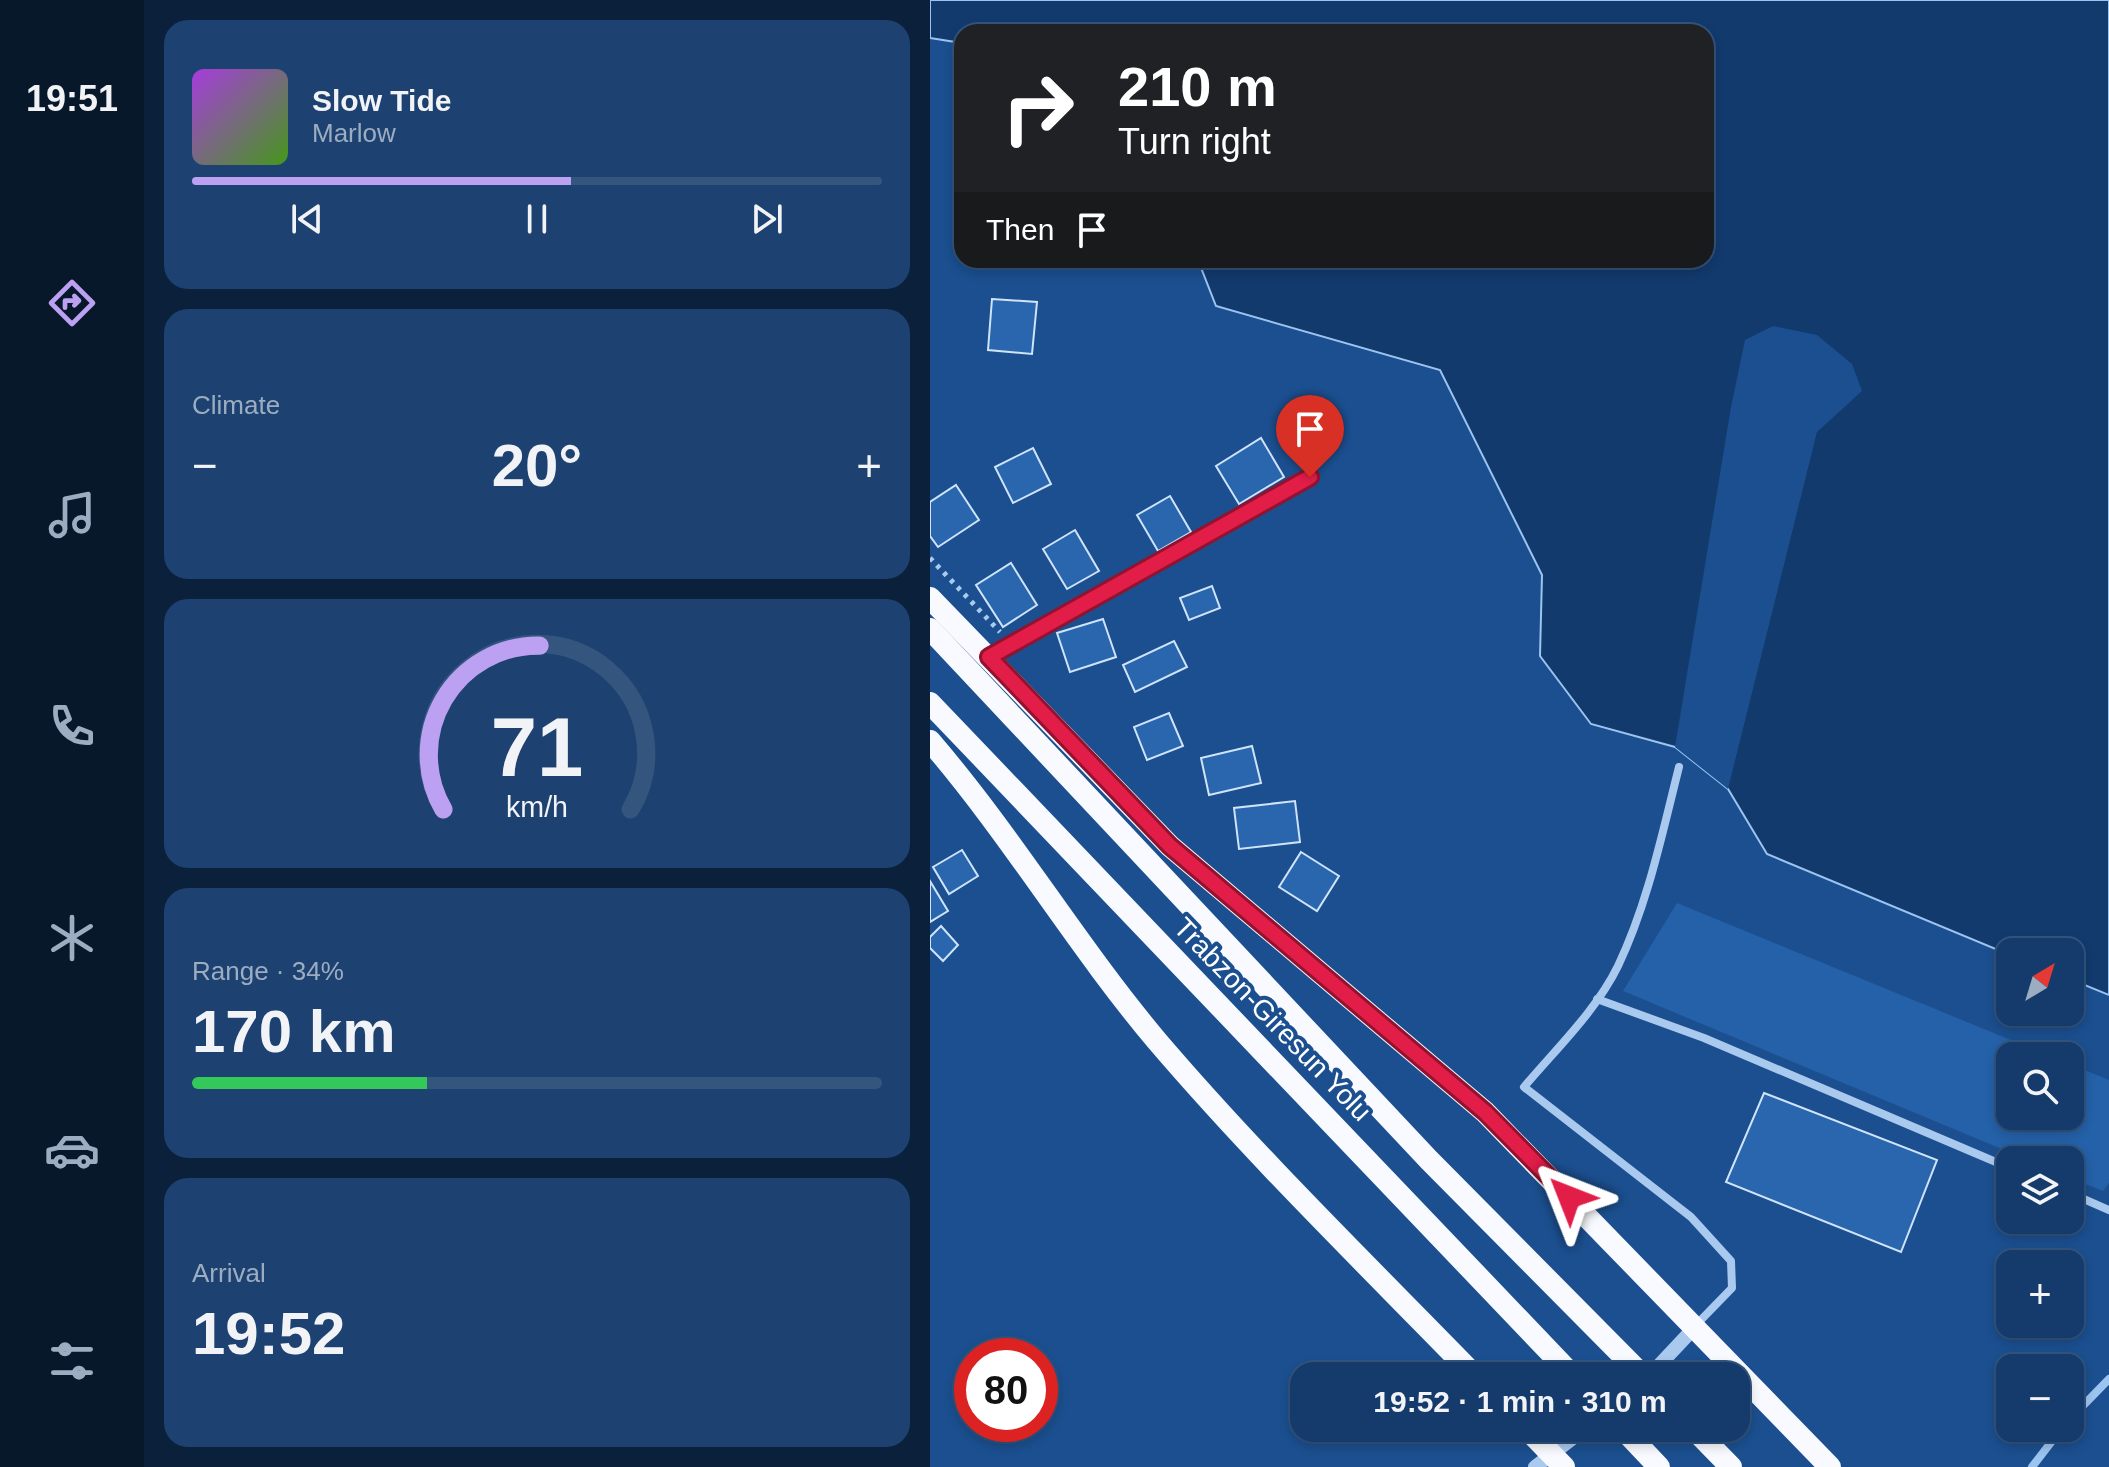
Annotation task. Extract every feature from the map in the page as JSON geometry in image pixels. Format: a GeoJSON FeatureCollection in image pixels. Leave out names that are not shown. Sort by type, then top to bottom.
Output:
{"type":"FeatureCollection","features":[{"type":"Feature","properties":{"kind":"highway"},"geometry":{"type":"LineString","coordinates":[[930,598],[1170,846],[1485,1112],[1830,1467]]}},
{"type":"Feature","properties":{"kind":"highway","name":"Trabzon-Giresun Yolu"},"geometry":{"type":"LineString","coordinates":[[930,629],[1429,1160],[1629,1362]]}},
{"type":"Feature","properties":{"kind":"highway","name":"Trabzon-Giresun Yolu"},"geometry":{"type":"LineString","coordinates":[[930,703],[1560,1362]]}},
{"type":"Feature","properties":{"kind":"highway"},"geometry":{"type":"LineString","coordinates":[[930,741],[1016,848],[1081,942],[1155,1039],[1234,1129],[1461,1362]]}},
{"type":"Feature","properties":{"kind":"highway"},"geometry":{"type":"LineString","coordinates":[[1536,1442],[1550,1463]]}},
{"type":"Feature","properties":{"kind":"highway"},"geometry":{"type":"LineString","coordinates":[[1635,1442],[1659,1467]]}},
{"type":"Feature","properties":{"kind":"highway"},"geometry":{"type":"LineString","coordinates":[[1707,1442],[1731,1467]]}},
{"type":"Feature","properties":{"kind":"street"},"geometry":{"type":"LineString","coordinates":[[989,657],[1310,477]]}},
{"type":"Feature","properties":{"kind":"street"},"geometry":{"type":"LineString","coordinates":[[1662,1362],[1732,1288],[1731,1261],[1691,1217],[1524,1087],[1597,999],[1617,968],[1640,913],[1679,767]]}},
{"type":"Feature","properties":{"kind":"street"},"geometry":{"type":"LineString","coordinates":[[1597,999],[1704,1038],[1996,1162]]}},
{"type":"Feature","properties":{"kind":"street"},"geometry":{"type":"LineString","coordinates":[[2084,1199],[2109,1210]]}},
{"type":"Feature","properties":{"kind":"street"},"geometry":{"type":"LineString","coordinates":[[1550,1463],[1572,1442]]}},
{"type":"Feature","properties":{"kind":"path"},"geometry":{"type":"LineString","coordinates":[[930,558],[1012,644]]}},
{"type":"Feature","properties":{"kind":"shaded area"},"geometry":{"type":"Polygon","coordinates":[[[930,0],[2109,0],[2109,995],[2084,985],[2084,938],[1996,938],[1996,949],[1767,854],[1728,789],[1675,747],[1591,724],[1540,656],[1542,575],[1440,370],[1216,306],[1201,268],[1714,268],[1714,24],[954,24],[954,42],[930,38],[930,0]]]}},
{"type":"Feature","properties":{"kind":"shaded area"},"geometry":{"type":"Polygon","coordinates":[[[1677,903],[2016,1042],[1996,1042],[1996,1130],[2084,1130],[2084,1070],[2109,1080],[2109,1183],[2103,1191],[2084,1184],[2084,1146],[1996,1147],[1623,991],[1677,903]]]}},
{"type":"Feature","properties":{"kind":"pier"},"geometry":{"type":"Polygon","coordinates":[[[1773,326],[1817,335],[1852,364],[1862,391],[1817,432],[1728,789],[1675,747],[1731,407],[1745,340],[1773,326]]]}},
{"type":"Feature","properties":{"kind":"building"},"geometry":{"type":"Polygon","coordinates":[[[992,299],[1037,302],[1032,354],[988,350],[992,299]]]}},
{"type":"Feature","properties":{"kind":"building"},"geometry":{"type":"Polygon","coordinates":[[[1261,438],[1284,477],[1239,504],[1216,466],[1261,438]]]}},
{"type":"Feature","properties":{"kind":"building"},"geometry":{"type":"Polygon","coordinates":[[[1033,448],[1051,484],[1013,503],[995,467],[1033,448]]]}},
{"type":"Feature","properties":{"kind":"building"},"geometry":{"type":"Polygon","coordinates":[[[956,485],[979,520],[938,547],[930,536],[930,502],[956,485]]]}},
{"type":"Feature","properties":{"kind":"building"},"geometry":{"type":"Polygon","coordinates":[[[1170,496],[1191,532],[1158,551],[1137,515],[1170,496]]]}},
{"type":"Feature","properties":{"kind":"building"},"geometry":{"type":"Polygon","coordinates":[[[1075,530],[1099,571],[1067,589],[1043,549],[1075,530]]]}},
{"type":"Feature","properties":{"kind":"building"},"geometry":{"type":"Polygon","coordinates":[[[1011,563],[1037,605],[1003,627],[976,585],[1011,563]]]}},
{"type":"Feature","properties":{"kind":"building"},"geometry":{"type":"Polygon","coordinates":[[[1212,586],[1220,608],[1189,620],[1180,598],[1212,586]]]}},
{"type":"Feature","properties":{"kind":"building"},"geometry":{"type":"Polygon","coordinates":[[[1103,619],[1116,657],[1070,672],[1057,633],[1103,619]]]}},
{"type":"Feature","properties":{"kind":"building"},"geometry":{"type":"Polygon","coordinates":[[[1174,641],[1187,667],[1135,692],[1123,665],[1174,641]]]}},
{"type":"Feature","properties":{"kind":"building"},"geometry":{"type":"Polygon","coordinates":[[[1169,713],[1183,746],[1147,760],[1134,727],[1169,713]]]}},
{"type":"Feature","properties":{"kind":"building"},"geometry":{"type":"Polygon","coordinates":[[[1252,746],[1261,783],[1209,795],[1201,758],[1252,746]]]}},
{"type":"Feature","properties":{"kind":"building"},"geometry":{"type":"Polygon","coordinates":[[[1295,801],[1300,842],[1239,849],[1234,808],[1295,801]]]}},
{"type":"Feature","properties":{"kind":"building"},"geometry":{"type":"Polygon","coordinates":[[[962,850],[978,876],[949,894],[933,867],[962,850]]]}},
{"type":"Feature","properties":{"kind":"building"},"geometry":{"type":"Polygon","coordinates":[[[1301,852],[1339,876],[1317,911],[1279,887],[1301,852]]]}},
{"type":"Feature","properties":{"kind":"building"},"geometry":{"type":"Polygon","coordinates":[[[930,881],[948,911],[930,922],[930,881]]]}},
{"type":"Feature","properties":{"kind":"building"},"geometry":{"type":"Polygon","coordinates":[[[941,926],[958,945],[943,961],[930,948],[930,937],[941,926]]]}},
{"type":"Feature","properties":{"kind":"building"},"geometry":{"type":"Polygon","coordinates":[[[1764,1093],[1937,1160],[1901,1252],[1726,1182],[1764,1093]]]}},
{"type":"Feature","properties":{"kind":"waterway"},"geometry":{"type":"LineString","coordinates":[[2084,1405],[2109,1379]]}},
{"type":"Feature","properties":{"kind":"waterway"},"geometry":{"type":"LineString","coordinates":[[2032,1467],[2051,1442]]}},
{"type":"Feature","properties":{"kind":"route"},"geometry":{"type":"LineString","coordinates":[[1310,477],[989,657],[1170,846],[1485,1112],[1569,1197]]}}]}
